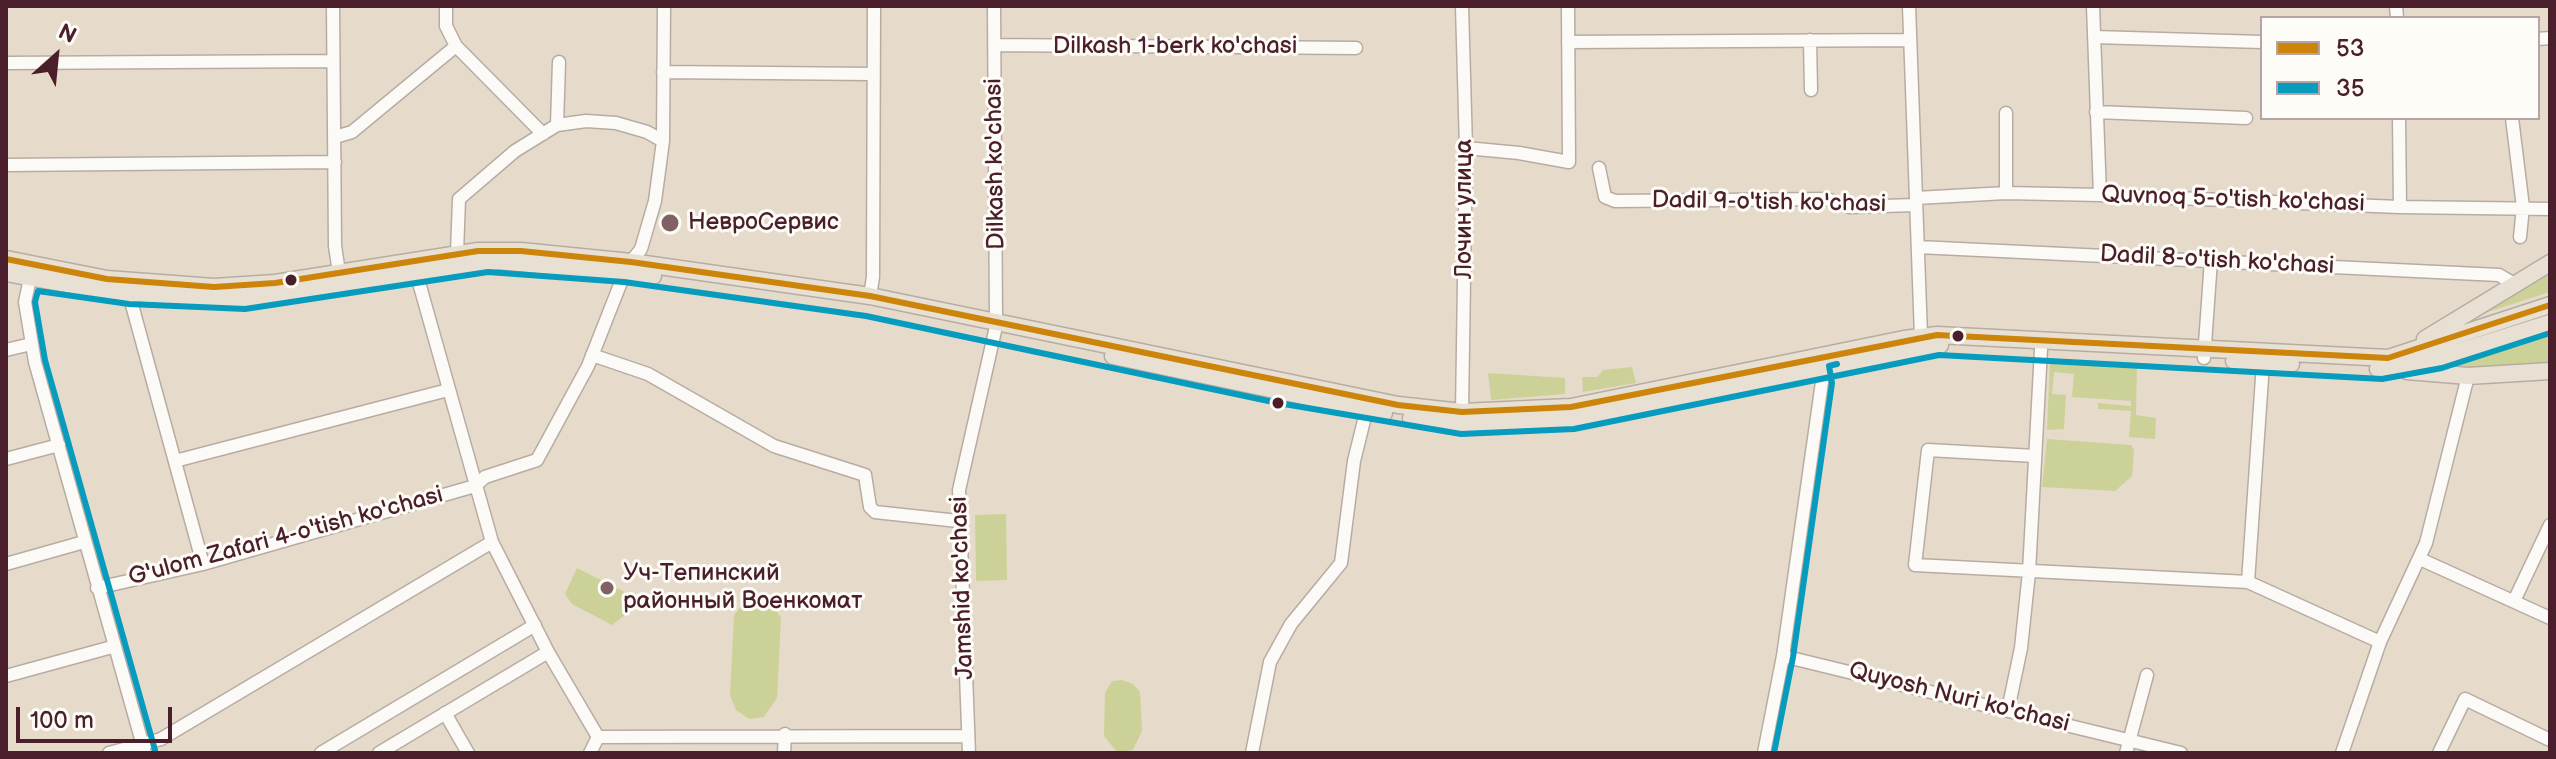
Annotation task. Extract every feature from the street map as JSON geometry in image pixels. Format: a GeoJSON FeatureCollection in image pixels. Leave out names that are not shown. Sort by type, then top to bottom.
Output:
{"type":"FeatureCollection","features":[{"type":"Feature","properties":{"kind":"main road"},"geometry":{"type":"LineString","coordinates":[[6,259],[31,273],[129,294],[244,299],[457,253],[521,251],[869,301],[1368,405],[1462,418],[1571,407],[1921,342],[2041,344],[2204,353],[2468,376],[2550,371]]}},
{"type":"Feature","properties":{"kind":"main road"},"geometry":{"type":"LineString","coordinates":[[6,273],[214,287],[340,279],[498,261],[628,267]]}},
{"type":"Feature","properties":{"kind":"main road"},"geometry":{"type":"LineString","coordinates":[[2401,355],[2550,263]]}},
{"type":"Feature","properties":{"kind":"main road"},"geometry":{"type":"LineString","coordinates":[[2264,357],[2377,358],[2401,355],[2550,305]]}},
{"type":"Feature","properties":{"kind":"main road"},"geometry":{"type":"LineString","coordinates":[[2381,369],[2439,358],[2550,323]]}},
{"type":"Feature","properties":{"kind":"street"},"geometry":{"type":"LineString","coordinates":[[333,6],[335,246],[340,279]]}},
{"type":"Feature","properties":{"kind":"street"},"geometry":{"type":"LineString","coordinates":[[446,6],[446,26],[456,46],[543,134]]}},
{"type":"Feature","properties":{"kind":"street","name":"G'ulom Zafari 4-o'tish ko'chasi"},"geometry":{"type":"LineString","coordinates":[[97,588],[203,564],[475,486],[485,477],[531,464],[542,455],[592,355],[628,267],[641,249],[655,201],[663,141],[664,6]]}},
{"type":"Feature","properties":{"kind":"street"},"geometry":{"type":"LineString","coordinates":[[869,301],[873,277],[874,6]]}},
{"type":"Feature","properties":{"kind":"street","name":"Dilkash ko'chasi"},"geometry":{"type":"LineString","coordinates":[[994,6],[996,326]]}},
{"type":"Feature","properties":{"kind":"street","name":"Лочин улица"},"geometry":{"type":"LineString","coordinates":[[1462,6],[1466,148],[1462,418]]}},
{"type":"Feature","properties":{"kind":"street"},"geometry":{"type":"LineString","coordinates":[[1466,148],[1569,162],[1568,6]]}},
{"type":"Feature","properties":{"kind":"street"},"geometry":{"type":"LineString","coordinates":[[1909,6],[1921,342]]}},
{"type":"Feature","properties":{"kind":"street"},"geometry":{"type":"LineString","coordinates":[[2093,6],[2100,195]]}},
{"type":"Feature","properties":{"kind":"street"},"geometry":{"type":"LineString","coordinates":[[2094,37],[2260,42]]}},
{"type":"Feature","properties":{"kind":"street"},"geometry":{"type":"LineString","coordinates":[[1810,40],[1811,90]]}},
{"type":"Feature","properties":{"kind":"street"},"geometry":{"type":"LineString","coordinates":[[1568,42],[1910,40]]}},
{"type":"Feature","properties":{"kind":"street","name":"Dilkash 1-berk ko'chasi"},"geometry":{"type":"LineString","coordinates":[[994,45],[1356,48]]}},
{"type":"Feature","properties":{"kind":"street"},"geometry":{"type":"LineString","coordinates":[[335,137],[352,132],[456,46]]}},
{"type":"Feature","properties":{"kind":"street"},"geometry":{"type":"LineString","coordinates":[[6,63],[333,61]]}},
{"type":"Feature","properties":{"kind":"street"},"geometry":{"type":"LineString","coordinates":[[557,125],[559,62]]}},
{"type":"Feature","properties":{"kind":"street"},"geometry":{"type":"LineString","coordinates":[[663,72],[872,74]]}},
{"type":"Feature","properties":{"kind":"street"},"geometry":{"type":"LineString","coordinates":[[2096,112],[2246,118]]}},
{"type":"Feature","properties":{"kind":"street"},"geometry":{"type":"LineString","coordinates":[[2006,113],[2006,193]]}},
{"type":"Feature","properties":{"kind":"street"},"geometry":{"type":"LineString","coordinates":[[2399,120],[2400,207]]}},
{"type":"Feature","properties":{"kind":"street"},"geometry":{"type":"LineString","coordinates":[[2512,120],[2523,207],[2520,237]]}},
{"type":"Feature","properties":{"kind":"street"},"geometry":{"type":"LineString","coordinates":[[457,253],[459,199],[515,151],[557,125],[586,121],[616,123],[647,132],[663,141]]}},
{"type":"Feature","properties":{"kind":"street"},"geometry":{"type":"LineString","coordinates":[[6,165],[335,162]]}},
{"type":"Feature","properties":{"kind":"street","name":"Dadil 9-o'tish ko'chasi"},"geometry":{"type":"LineString","coordinates":[[1599,168],[1605,197],[1615,201],[1827,199],[1849,207],[1916,201]]}},
{"type":"Feature","properties":{"kind":"street","name":"Quvnoq 5-o'tish ko'chasi"},"geometry":{"type":"LineString","coordinates":[[1916,201],[2006,193],[2400,207],[2550,209]]}},
{"type":"Feature","properties":{"kind":"street","name":"Dadil 8-o'tish ko'chasi"},"geometry":{"type":"LineString","coordinates":[[1918,247],[2499,275],[2514,284]]}},
{"type":"Feature","properties":{"kind":"street"},"geometry":{"type":"LineString","coordinates":[[2204,353],[2211,260]]}},
{"type":"Feature","properties":{"kind":"street"},"geometry":{"type":"LineString","coordinates":[[416,272],[492,542],[548,652],[598,737]]}},
{"type":"Feature","properties":{"kind":"street"},"geometry":{"type":"LineString","coordinates":[[31,273],[25,302],[31,344],[112,647],[144,748]]}},
{"type":"Feature","properties":{"kind":"street"},"geometry":{"type":"LineString","coordinates":[[129,294],[203,564]]}},
{"type":"Feature","properties":{"kind":"street","name":"Jamshid ko'chasi"},"geometry":{"type":"LineString","coordinates":[[969,753],[959,490],[996,326]]}},
{"type":"Feature","properties":{"kind":"street"},"geometry":{"type":"LineString","coordinates":[[6,350],[31,344]]}},
{"type":"Feature","properties":{"kind":"street"},"geometry":{"type":"LineString","coordinates":[[2008,710],[2022,638],[2029,572],[2041,344]]}},
{"type":"Feature","properties":{"kind":"street"},"geometry":{"type":"LineString","coordinates":[[592,355],[648,374],[774,446],[865,475],[870,507],[875,512],[958,521]]}},
{"type":"Feature","properties":{"kind":"street"},"geometry":{"type":"LineString","coordinates":[[2248,582],[2264,357]]}},
{"type":"Feature","properties":{"kind":"street"},"geometry":{"type":"LineString","coordinates":[[1764,753],[1783,656],[1822,382],[1819,363]]}},
{"type":"Feature","properties":{"kind":"street"},"geometry":{"type":"LineString","coordinates":[[2342,753],[2380,642],[2420,559],[2468,376]]}},
{"type":"Feature","properties":{"kind":"street"},"geometry":{"type":"LineString","coordinates":[[175,461],[448,390]]}},
{"type":"Feature","properties":{"kind":"street"},"geometry":{"type":"LineString","coordinates":[[1252,753],[1270,662],[1291,624],[1341,563],[1354,461],[1368,405]]}},
{"type":"Feature","properties":{"kind":"street"},"geometry":{"type":"LineString","coordinates":[[6,459],[59,445]]}},
{"type":"Feature","properties":{"kind":"street"},"geometry":{"type":"LineString","coordinates":[[2035,456],[1928,450],[1915,565],[2248,582],[2380,642]]}},
{"type":"Feature","properties":{"kind":"street"},"geometry":{"type":"LineString","coordinates":[[2514,601],[2550,525]]}},
{"type":"Feature","properties":{"kind":"street"},"geometry":{"type":"LineString","coordinates":[[6,564],[84,542]]}},
{"type":"Feature","properties":{"kind":"street"},"geometry":{"type":"LineString","coordinates":[[109,753],[144,748],[161,739],[492,542]]}},
{"type":"Feature","properties":{"kind":"street"},"geometry":{"type":"LineString","coordinates":[[2420,559],[2550,618]]}},
{"type":"Feature","properties":{"kind":"street"},"geometry":{"type":"LineString","coordinates":[[321,753],[535,625]]}},
{"type":"Feature","properties":{"kind":"street"},"geometry":{"type":"LineString","coordinates":[[6,676],[112,647]]}},
{"type":"Feature","properties":{"kind":"street"},"geometry":{"type":"LineString","coordinates":[[379,753],[548,652]]}},
{"type":"Feature","properties":{"kind":"street","name":"Quyosh Nuri ko'chasi"},"geometry":{"type":"LineString","coordinates":[[1783,656],[2181,753]]}},
{"type":"Feature","properties":{"kind":"street"},"geometry":{"type":"LineString","coordinates":[[2126,753],[2147,675]]}},
{"type":"Feature","properties":{"kind":"street"},"geometry":{"type":"LineString","coordinates":[[2439,753],[2465,699],[2550,740]]}},
{"type":"Feature","properties":{"kind":"street"},"geometry":{"type":"LineString","coordinates":[[445,713],[468,753]]}},
{"type":"Feature","properties":{"kind":"street"},"geometry":{"type":"LineString","coordinates":[[784,753],[785,734]]}},
{"type":"Feature","properties":{"kind":"street"},"geometry":{"type":"LineString","coordinates":[[598,737],[785,734],[968,736]]}},
{"type":"Feature","properties":{"kind":"street"},"geometry":{"type":"LineString","coordinates":[[590,753],[598,737]]}},
{"type":"Feature","properties":{"kind":"green space"},"geometry":{"type":"Polygon","coordinates":[[[2550,270],[2550,292],[2469,318],[2550,270]]]}},
{"type":"Feature","properties":{"kind":"green space"},"geometry":{"type":"Polygon","coordinates":[[[2550,332],[2550,363],[2490,369],[2450,368],[2450,365],[2550,332]]]}},
{"type":"Feature","properties":{"kind":"green space"},"geometry":{"type":"Polygon","coordinates":[[[2050,360],[2137,366],[2136,415],[2156,418],[2155,439],[2129,437],[2131,411],[2098,409],[2098,403],[2131,406],[2131,401],[2072,397],[2074,374],[2054,372],[2052,394],[2066,395],[2064,429],[2047,430],[2050,360]]]}},
{"type":"Feature","properties":{"kind":"green space"},"geometry":{"type":"Polygon","coordinates":[[[1632,367],[1636,383],[1583,392],[1582,377],[1597,377],[1603,370],[1632,367]]]}},
{"type":"Feature","properties":{"kind":"green space"},"geometry":{"type":"Polygon","coordinates":[[[1488,373],[1565,378],[1565,394],[1491,400],[1488,373]]]}},
{"type":"Feature","properties":{"kind":"green space"},"geometry":{"type":"Polygon","coordinates":[[[2047,439],[2131,445],[2134,450],[2132,476],[2115,491],[2042,487],[2047,439]]]}},
{"type":"Feature","properties":{"kind":"green space"},"geometry":{"type":"Polygon","coordinates":[[[1006,514],[1007,580],[976,581],[975,515],[1006,514]]]}},
{"type":"Feature","properties":{"kind":"green space"},"geometry":{"type":"Polygon","coordinates":[[[577,568],[643,601],[612,625],[572,604],[565,594],[577,568]]]}},
{"type":"Feature","properties":{"kind":"green space"},"geometry":{"type":"Polygon","coordinates":[[[758,599],[773,605],[781,618],[777,698],[764,717],[749,719],[736,710],[730,696],[734,615],[744,603],[758,599]]]}},
{"type":"Feature","properties":{"kind":"green space"},"geometry":{"type":"Polygon","coordinates":[[[1122,680],[1133,684],[1140,692],[1142,731],[1133,750],[1117,752],[1104,736],[1105,693],[1112,681],[1122,680]]]}},
{"type":"Feature","properties":{"kind":"transit line","name":"53"},"geometry":{"type":"LineString","coordinates":[[6,259],[107,279],[214,287],[275,283],[478,251],[521,251],[631,262],[870,296],[1398,405],[1462,412],[1571,407],[1937,335],[2388,358],[2550,305]]}},
{"type":"Feature","properties":{"kind":"transit line","name":"35"},"geometry":{"type":"LineString","coordinates":[[155,750],[45,360],[35,302],[38,291],[129,304],[245,309],[488,272],[624,282],[866,316],[1278,403],[1461,434],[1574,429],[1939,355],[2382,379],[2442,368],[2550,333]]}},
{"type":"Feature","properties":{"kind":"transit line","name":"35"},"geometry":{"type":"LineString","coordinates":[[1774,753],[1793,657],[1832,383],[1829,366],[1837,364]]}},
{"type":"Feature","properties":{"kind":"place","name":"НевроСервис"},"geometry":{"type":"Point","coordinates":[670,223]}},
{"type":"Feature","properties":{"kind":"place","name":"Уч-Тепинский районный Военкомат"},"geometry":{"type":"Point","coordinates":[607,588]}}]}
